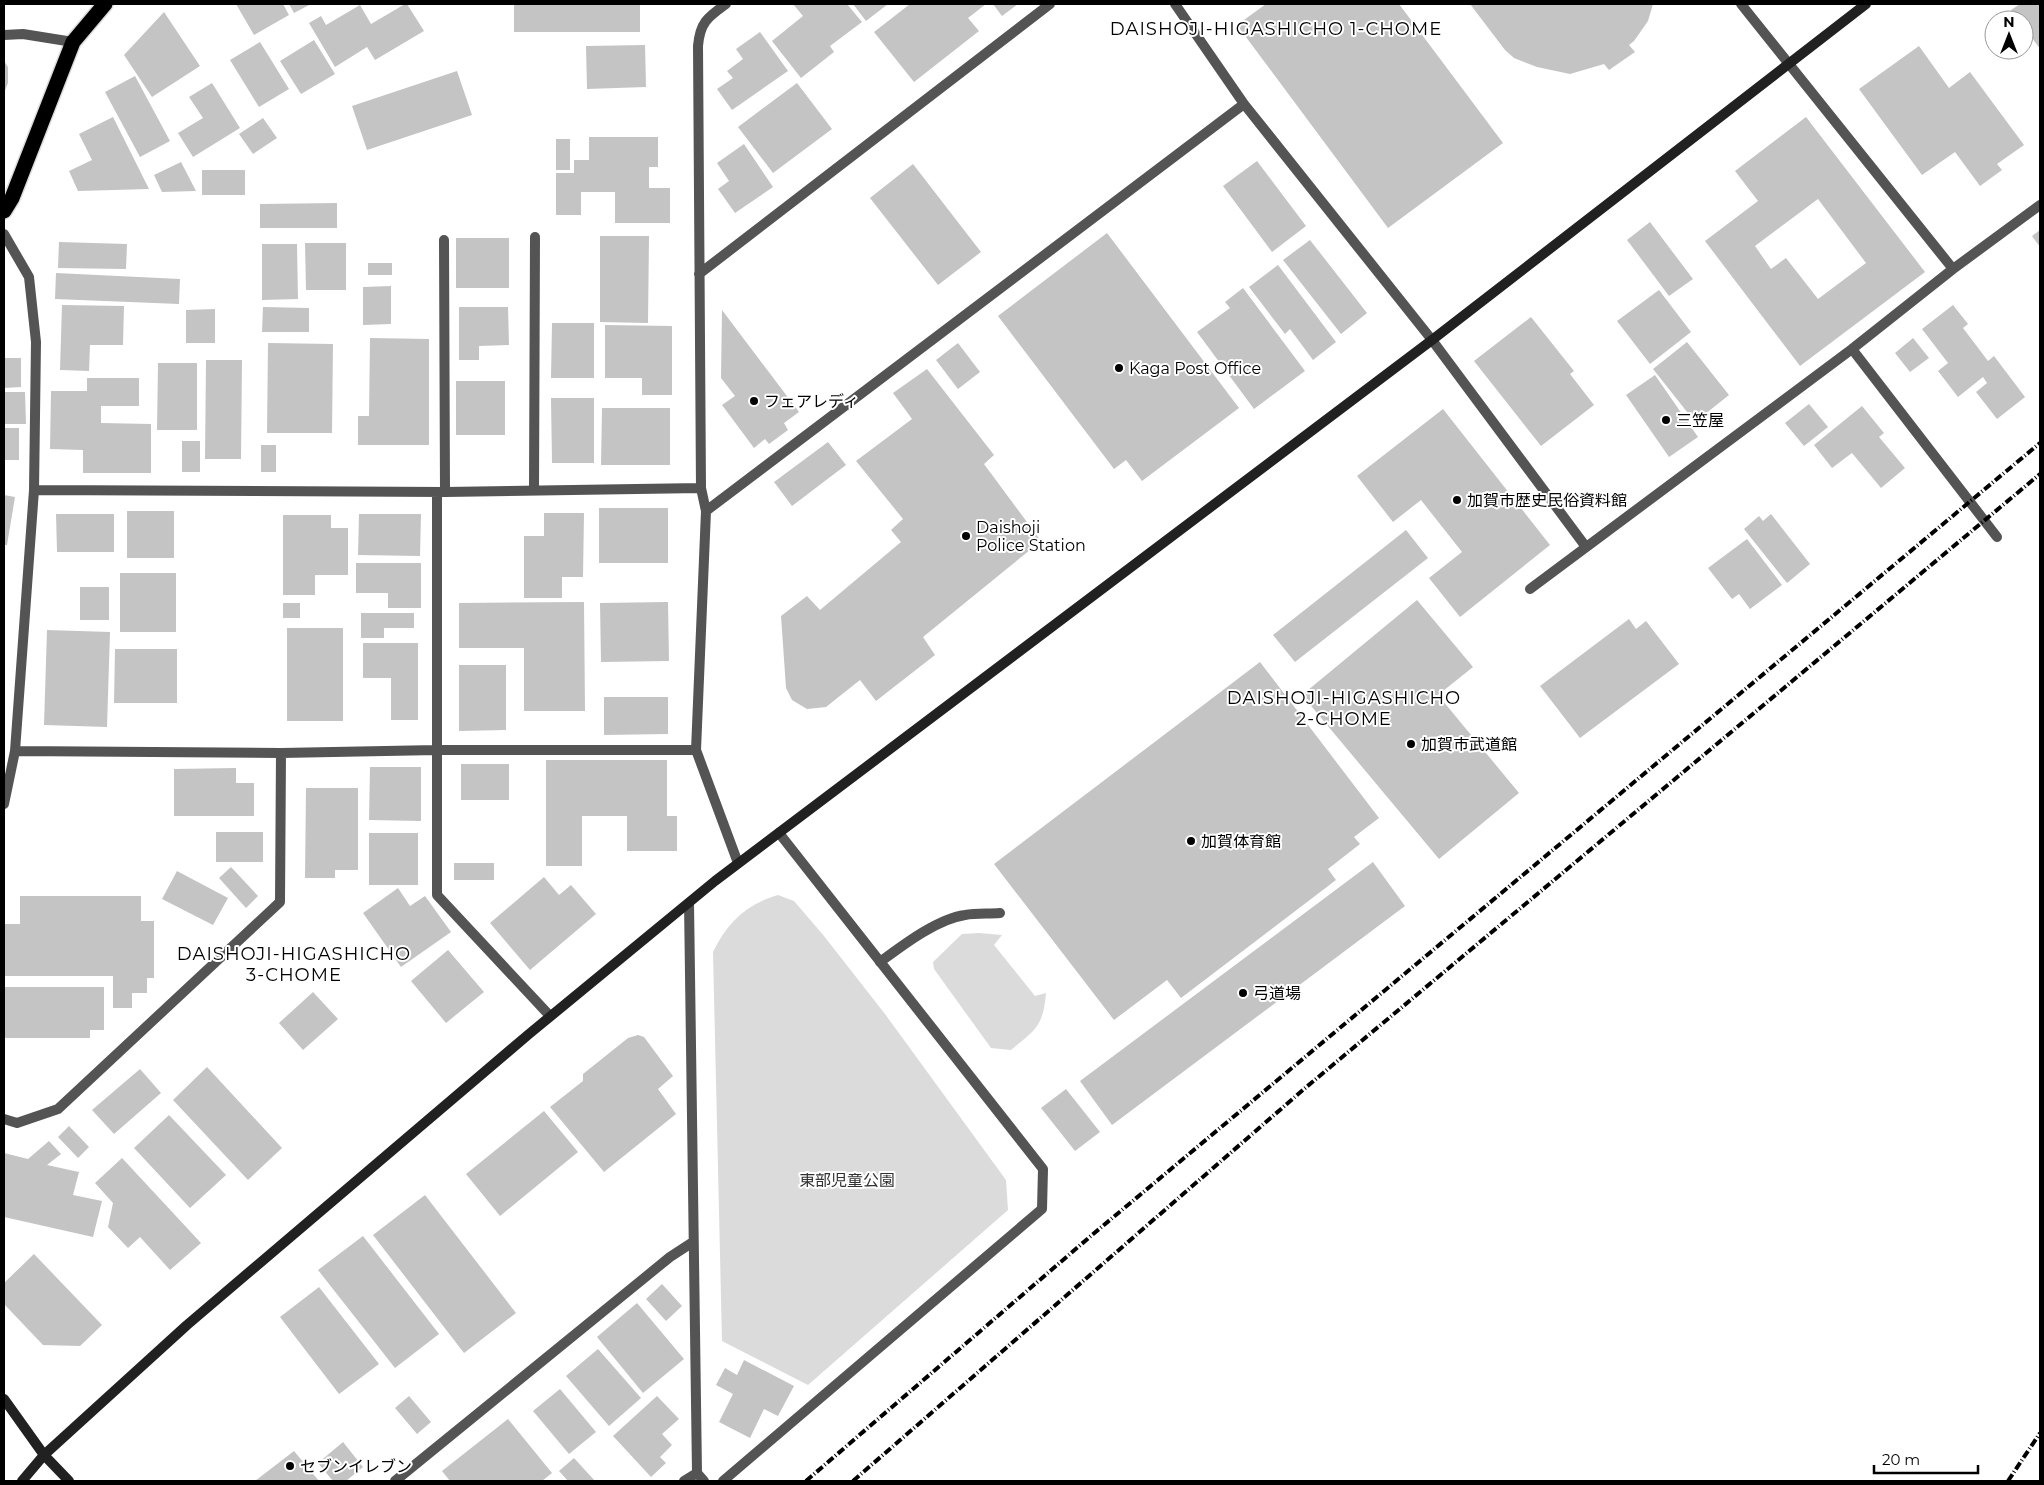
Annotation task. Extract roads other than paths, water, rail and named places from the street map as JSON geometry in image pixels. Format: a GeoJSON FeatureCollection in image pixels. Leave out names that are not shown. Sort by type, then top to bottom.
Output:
{"type":"FeatureCollection","features":[{"type":"Feature","properties":{"kind":"highway"},"geometry":{"type":"LineString","coordinates":[[4,211],[12,198],[73,42],[105,4]]}},
{"type":"Feature","properties":{"kind":"street"},"geometry":{"type":"LineString","coordinates":[[726,4],[707,18],[699,31],[698,38],[701,488],[706,511],[696,750],[738,863]]}},
{"type":"Feature","properties":{"kind":"street"},"geometry":{"type":"LineString","coordinates":[[700,274],[1050,4]]}},
{"type":"Feature","properties":{"kind":"street"},"geometry":{"type":"LineString","coordinates":[[1175,4],[1244,104],[1432,340],[1586,547]]}},
{"type":"Feature","properties":{"kind":"street"},"geometry":{"type":"LineString","coordinates":[[1741,4],[1953,269]]}},
{"type":"Feature","properties":{"kind":"street"},"geometry":{"type":"LineString","coordinates":[[22,1481],[44,1455],[187,1326],[550,1016],[738,863],[1432,340],[1866,4]]}},
{"type":"Feature","properties":{"kind":"street"},"geometry":{"type":"LineString","coordinates":[[4,36],[23,34],[73,42]]}},
{"type":"Feature","properties":{"kind":"street"},"geometry":{"type":"LineString","coordinates":[[706,511],[1244,104]]}},
{"type":"Feature","properties":{"kind":"street"},"geometry":{"type":"LineString","coordinates":[[1530,590],[1852,349],[1953,269],[2040,205]]}},
{"type":"Feature","properties":{"kind":"street"},"geometry":{"type":"LineString","coordinates":[[4,234],[29,277],[36,342],[34,490],[15,751],[4,804]]}},
{"type":"Feature","properties":{"kind":"street"},"geometry":{"type":"LineString","coordinates":[[534,490],[535,237]]}},
{"type":"Feature","properties":{"kind":"street"},"geometry":{"type":"LineString","coordinates":[[444,240],[437,750],[437,895],[550,1016]]}},
{"type":"Feature","properties":{"kind":"street"},"geometry":{"type":"LineString","coordinates":[[1852,349],[1997,537]]}},
{"type":"Feature","properties":{"kind":"street"},"geometry":{"type":"LineString","coordinates":[[34,490],[441,492],[701,488]]}},
{"type":"Feature","properties":{"kind":"street"},"geometry":{"type":"LineString","coordinates":[[15,751],[281,753],[437,750],[696,750]]}},
{"type":"Feature","properties":{"kind":"street"},"geometry":{"type":"LineString","coordinates":[[4,1119],[18,1123],[58,1110],[280,902],[281,753]]}},
{"type":"Feature","properties":{"kind":"street"},"geometry":{"type":"LineString","coordinates":[[723,1481],[1042,1208],[1043,1169],[779,833]]}},
{"type":"Feature","properties":{"kind":"street"},"geometry":{"type":"LineString","coordinates":[[689,903],[697,1473],[704,1481]]}},
{"type":"Feature","properties":{"kind":"street"},"geometry":{"type":"LineString","coordinates":[[880,962],[908,941],[935,926],[964,915],[1000,913]]}},
{"type":"Feature","properties":{"kind":"street"},"geometry":{"type":"LineString","coordinates":[[395,1481],[670,1257],[693,1242]]}},
{"type":"Feature","properties":{"kind":"street"},"geometry":{"type":"LineString","coordinates":[[4,1399],[44,1455],[69,1481]]}},
{"type":"Feature","properties":{"kind":"street"},"geometry":{"type":"LineString","coordinates":[[684,1481],[697,1473]]}},
{"type":"Feature","properties":{"kind":"railway"},"geometry":{"type":"LineString","coordinates":[[806,1481],[1092,1235],[2040,443]]}},
{"type":"Feature","properties":{"kind":"railway"},"geometry":{"type":"LineString","coordinates":[[853,1481],[1304,1089],[2040,474]]}},
{"type":"Feature","properties":{"kind":"railway"},"geometry":{"type":"LineString","coordinates":[[2008,1481],[2040,1433]]}},
{"type":"Feature","properties":{"kind":"place","name":"Kaga Post Office"},"geometry":{"type":"Point","coordinates":[1119,368]}},
{"type":"Feature","properties":{"kind":"place","name":"フェアレディ"},"geometry":{"type":"Point","coordinates":[754,401]}},
{"type":"Feature","properties":{"kind":"place","name":"三笠屋"},"geometry":{"type":"Point","coordinates":[1666,420]}},
{"type":"Feature","properties":{"kind":"place","name":"加賀市歴史民俗資料館"},"geometry":{"type":"Point","coordinates":[1457,500]}},
{"type":"Feature","properties":{"kind":"place","name":"Daishoji Police Station"},"geometry":{"type":"Point","coordinates":[966,536]}},
{"type":"Feature","properties":{"kind":"place","name":"加賀市武道館"},"geometry":{"type":"Point","coordinates":[1411,744]}},
{"type":"Feature","properties":{"kind":"place","name":"加賀体育館"},"geometry":{"type":"Point","coordinates":[1191,841]}},
{"type":"Feature","properties":{"kind":"place","name":"弓道場"},"geometry":{"type":"Point","coordinates":[1243,993]}},
{"type":"Feature","properties":{"kind":"place","name":"セブンイレブン"},"geometry":{"type":"Point","coordinates":[290,1466]}},
{"type":"Feature","properties":{"kind":"district","name":"DAISHOJI-HIGASHICHO 1-CHOME"},"geometry":{"type":"Point","coordinates":[1276,29]}},
{"type":"Feature","properties":{"kind":"district","name":"DAISHOJI-HIGASHICHO 2-CHOME"},"geometry":{"type":"Point","coordinates":[1344,708]}},
{"type":"Feature","properties":{"kind":"district","name":"DAISHOJI-HIGASHICHO 3-CHOME"},"geometry":{"type":"Point","coordinates":[294,964]}},
{"type":"Feature","properties":{"kind":"park label","name":"東部児童公園"},"geometry":{"type":"Point","coordinates":[847,1180]}}]}
